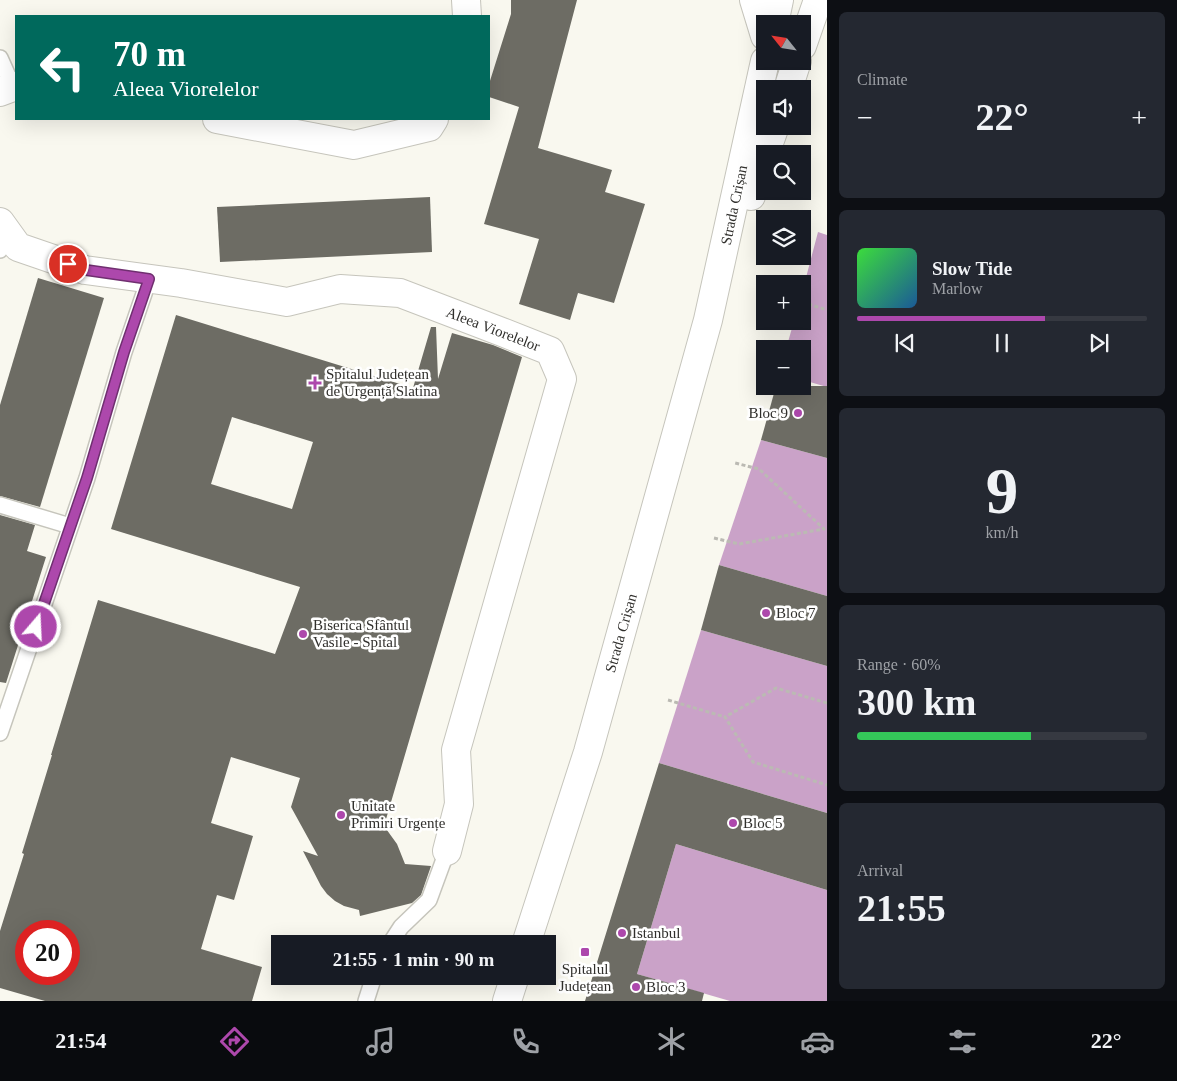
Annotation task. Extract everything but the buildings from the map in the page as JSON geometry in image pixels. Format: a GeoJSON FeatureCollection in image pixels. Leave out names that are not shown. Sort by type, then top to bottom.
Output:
{"type":"FeatureCollection","features":[{"type":"Feature","properties":{"kind":"main road"},"geometry":{"type":"LineString","coordinates":[[466,0],[467,15]]}},
{"type":"Feature","properties":{"kind":"main road"},"geometry":{"type":"LineString","coordinates":[[754,0],[759,15]]}},
{"type":"Feature","properties":{"kind":"main road"},"geometry":{"type":"LineString","coordinates":[[776,15],[779,0]]}},
{"type":"Feature","properties":{"kind":"main road"},"geometry":{"type":"LineString","coordinates":[[811,20],[818,0]]}},
{"type":"Feature","properties":{"kind":"main road","name":"Strada Crișan"},"geometry":{"type":"LineString","coordinates":[[529,935],[588,752],[708,320],[763,70]]}},
{"type":"Feature","properties":{"kind":"main road"},"geometry":{"type":"LineString","coordinates":[[222,120],[354,145],[429,127],[433,120]]}},
{"type":"Feature","properties":{"kind":"main road","name":"Strada Crișan"},"geometry":{"type":"LineString","coordinates":[[708,320],[756,180]]}},
{"type":"Feature","properties":{"kind":"main road","name":"Aleea Viorelelor"},"geometry":{"type":"LineString","coordinates":[[4,241],[86,270],[181,283],[287,302],[340,289],[400,293],[550,351],[562,379],[456,750],[459,804],[447,851]]}},
{"type":"Feature","properties":{"kind":"main road"},"geometry":{"type":"LineString","coordinates":[[506,1001],[512,985]]}},
{"type":"Feature","properties":{"kind":"lane"},"geometry":{"type":"LineString","coordinates":[[0,58],[10,88]]}},
{"type":"Feature","properties":{"kind":"lane"},"geometry":{"type":"LineString","coordinates":[[0,733],[87,478],[124,352],[149,279]]}},
{"type":"Feature","properties":{"kind":"lane"},"geometry":{"type":"LineString","coordinates":[[0,505],[70,526]]}},
{"type":"Feature","properties":{"kind":"lane"},"geometry":{"type":"LineString","coordinates":[[396,935],[401,927],[429,900],[447,851]]}},
{"type":"Feature","properties":{"kind":"lane"},"geometry":{"type":"LineString","coordinates":[[366,1001],[371,985]]}},
{"type":"Feature","properties":{"kind":"path"},"geometry":{"type":"LineString","coordinates":[[811,305],[827,310]]}},
{"type":"Feature","properties":{"kind":"path"},"geometry":{"type":"LineString","coordinates":[[734,463],[759,469],[826,530]]}},
{"type":"Feature","properties":{"kind":"path"},"geometry":{"type":"LineString","coordinates":[[714,538],[739,544],[826,530]]}},
{"type":"Feature","properties":{"kind":"path"},"geometry":{"type":"LineString","coordinates":[[725,717],[776,688],[827,704]]}},
{"type":"Feature","properties":{"kind":"path"},"geometry":{"type":"LineString","coordinates":[[668,700],[725,717],[752,762],[827,785]]}},
{"type":"Feature","properties":{"kind":"shaded area"},"geometry":{"type":"Polygon","coordinates":[[[818,232],[827,235],[827,387],[811,382],[811,340],[789,340],[791,330],[811,330],[811,275],[807,275],[809,265],[811,265],[818,232]]]}},
{"type":"Feature","properties":{"kind":"shaded area"},"geometry":{"type":"Polygon","coordinates":[[[761,440],[827,458],[827,596],[719,565],[761,440]]]}},
{"type":"Feature","properties":{"kind":"shaded area"},"geometry":{"type":"Polygon","coordinates":[[[701,630],[827,666],[827,813],[659,763],[701,630]]]}},
{"type":"Feature","properties":{"kind":"shaded area"},"geometry":{"type":"Polygon","coordinates":[[[676,844],[827,890],[827,1001],[730,1001],[637,974],[676,844]]]}},
{"type":"Feature","properties":{"kind":"place","name":"Spitalul Județean de Urgență Slatina"},"geometry":{"type":"Point","coordinates":[315,383]}},
{"type":"Feature","properties":{"kind":"place","name":"Bloc 9"},"geometry":{"type":"Point","coordinates":[798,413]}},
{"type":"Feature","properties":{"kind":"place","name":"Bloc 7"},"geometry":{"type":"Point","coordinates":[766,613]}},
{"type":"Feature","properties":{"kind":"place","name":"Biserica Sfântul Vasile - Spital"},"geometry":{"type":"Point","coordinates":[303,634]}},
{"type":"Feature","properties":{"kind":"place","name":"Unitate Primiri Urgențe"},"geometry":{"type":"Point","coordinates":[341,815]}},
{"type":"Feature","properties":{"kind":"place","name":"Bloc 5"},"geometry":{"type":"Point","coordinates":[733,823]}},
{"type":"Feature","properties":{"kind":"place","name":"Istanbul"},"geometry":{"type":"Point","coordinates":[622,933]}},
{"type":"Feature","properties":{"kind":"place","name":"Spitalul Județean"},"geometry":{"type":"Point","coordinates":[585,952]}},
{"type":"Feature","properties":{"kind":"place","name":"Bloc 3"},"geometry":{"type":"Point","coordinates":[636,987]}},
{"type":"Feature","properties":{"kind":"route"},"geometry":{"type":"LineString","coordinates":[[36,627],[87,478],[124,352],[149,279],[86,270],[68,264]]}}]}
